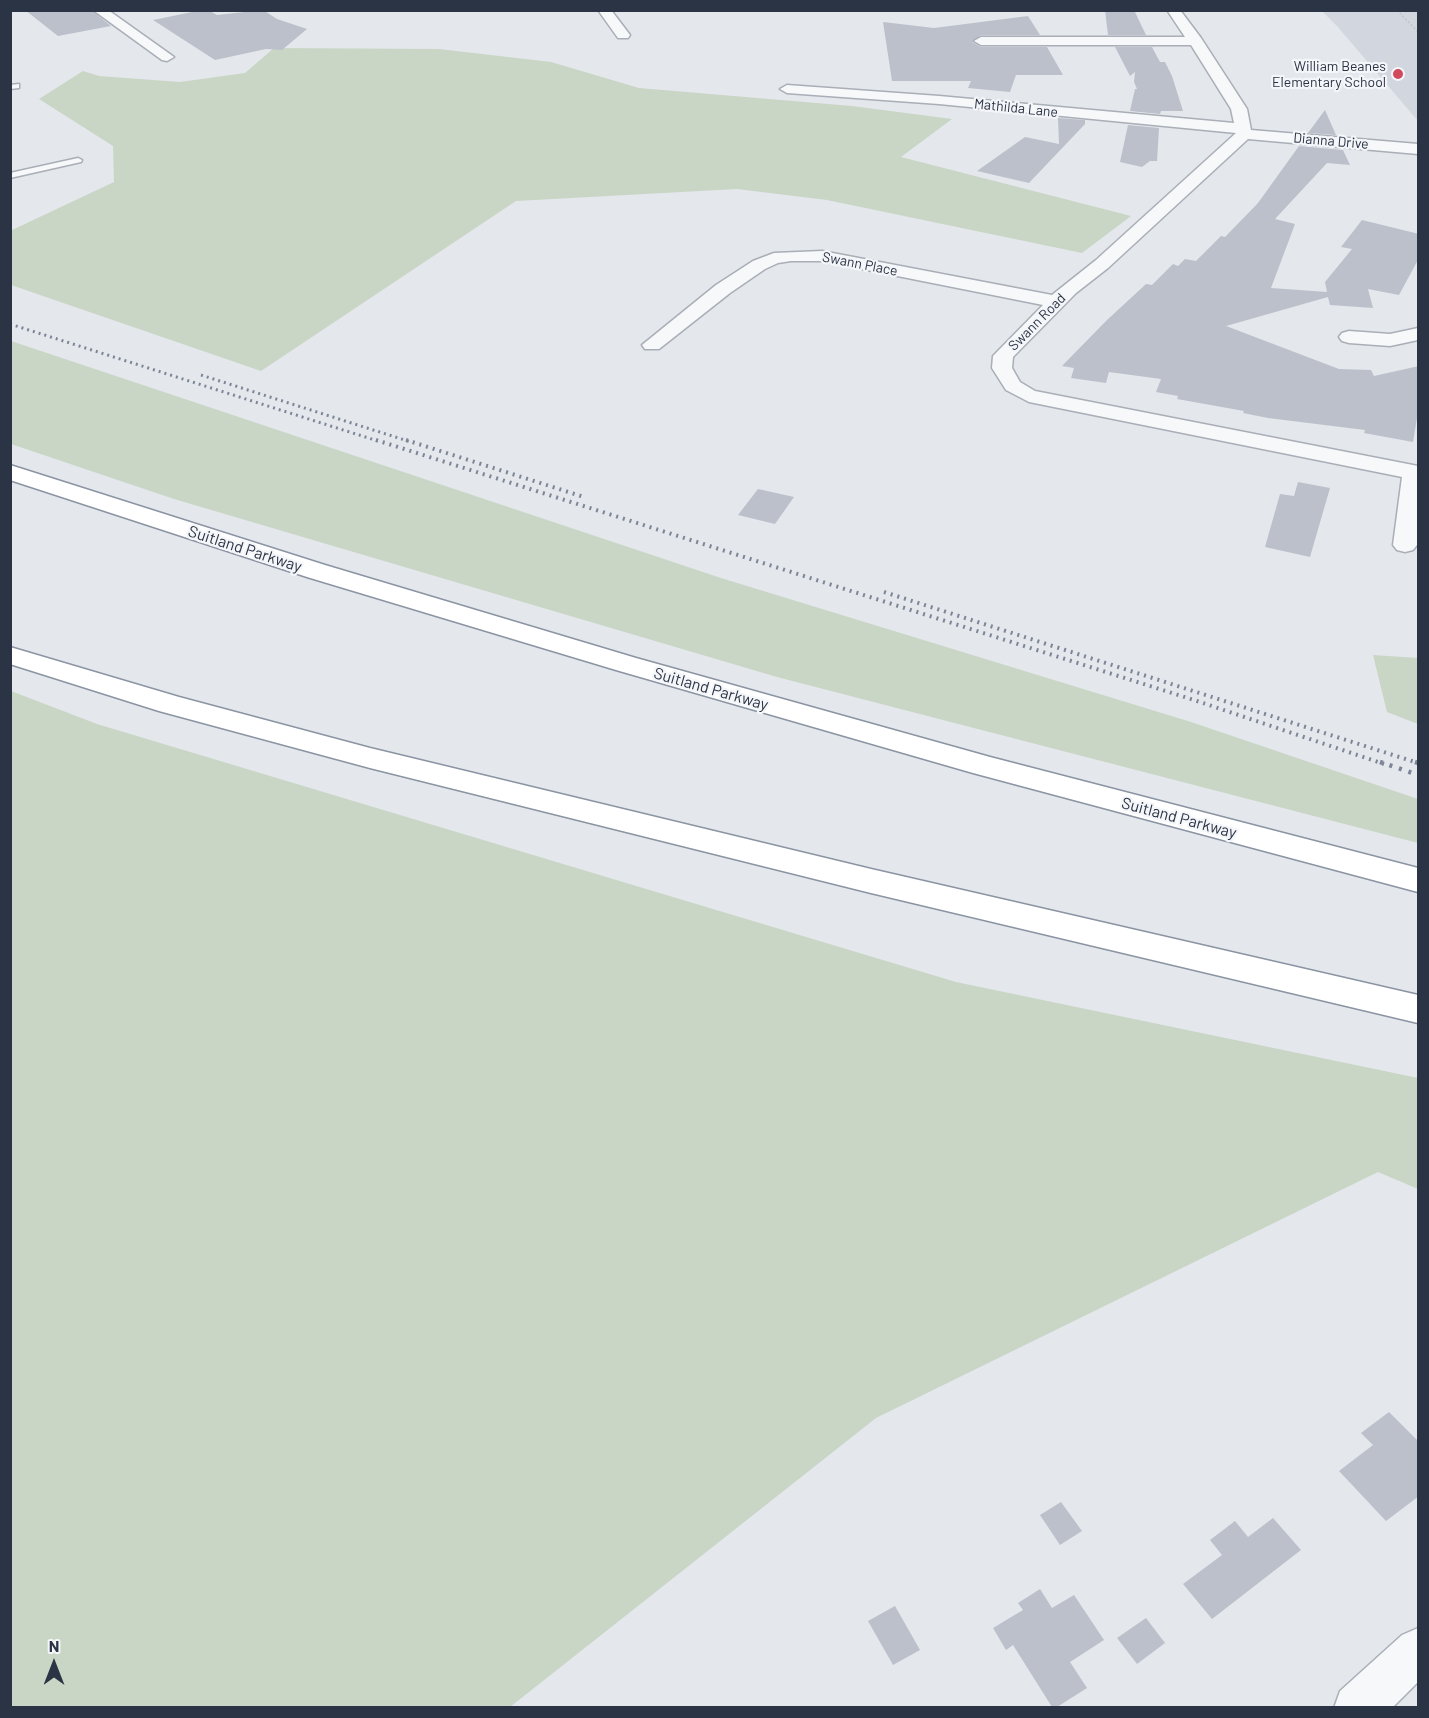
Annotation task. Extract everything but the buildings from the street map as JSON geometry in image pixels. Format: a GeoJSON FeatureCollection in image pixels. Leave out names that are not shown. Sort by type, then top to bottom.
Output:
{"type":"FeatureCollection","features":[{"type":"Feature","properties":{"kind":"highway","name":"Suitland Parkway"},"geometry":{"type":"LineString","coordinates":[[10,472],[316,572],[626,664],[974,763],[1419,880]]}},
{"type":"Feature","properties":{"kind":"highway"},"geometry":{"type":"LineString","coordinates":[[10,655],[179,707],[403,766],[871,881],[1419,1009]]}},
{"type":"Feature","properties":{"kind":"street"},"geometry":{"type":"LineString","coordinates":[[99,10],[167,57]]}},
{"type":"Feature","properties":{"kind":"street"},"geometry":{"type":"LineString","coordinates":[[604,10],[623,35]]}},
{"type":"Feature","properties":{"kind":"street"},"geometry":{"type":"LineString","coordinates":[[1173,10],[1196,41],[1239,109],[1244,131]]}},
{"type":"Feature","properties":{"kind":"street"},"geometry":{"type":"LineString","coordinates":[[981,41],[1196,41]]}},
{"type":"Feature","properties":{"kind":"street","name":"Mathilda Lane"},"geometry":{"type":"LineString","coordinates":[[788,89],[939,100],[1244,131]]}},
{"type":"Feature","properties":{"kind":"street","name":"Dianna Drive"},"geometry":{"type":"LineString","coordinates":[[1244,131],[1419,149]]}},
{"type":"Feature","properties":{"kind":"street","name":"Swann Road"},"geometry":{"type":"LineString","coordinates":[[1244,131],[1058,302],[1003,356],[1002,368],[1013,386],[1029,396],[1416,472]]}},
{"type":"Feature","properties":{"kind":"street","name":"Swann Place"},"geometry":{"type":"LineString","coordinates":[[652,345],[680,326],[723,289],[759,265],[774,258],[791,256],[822,256],[1058,302]]}},
{"type":"Feature","properties":{"kind":"street"},"geometry":{"type":"LineString","coordinates":[[1349,337],[1390,340],[1419,334]]}},
{"type":"Feature","properties":{"kind":"street"},"geometry":{"type":"LineString","coordinates":[[1405,545],[1416,472]]}},
{"type":"Feature","properties":{"kind":"street"},"geometry":{"type":"LineString","coordinates":[[1357,1707],[1419,1651]]}},
{"type":"Feature","properties":{"kind":"lane"},"geometry":{"type":"LineString","coordinates":[[10,176],[78,160]]}},
{"type":"Feature","properties":{"kind":"path"},"geometry":{"type":"LineString","coordinates":[[1397,10],[1419,33]]}},
{"type":"Feature","properties":{"kind":"shaded area","name":"William Beanes Elementary School"},"geometry":{"type":"Polygon","coordinates":[[[1322,11],[1418,11],[1418,121],[1337,26],[1322,11]]]}},
{"type":"Feature","properties":{"kind":"green space"},"geometry":{"type":"Polygon","coordinates":[[[274,48],[439,49],[551,62],[639,88],[852,106],[952,119],[901,157],[1131,216],[1082,253],[827,200],[737,189],[516,201],[261,371],[11,285],[10,231],[114,182],[113,146],[39,99],[83,71],[99,76],[180,82],[245,73],[274,48]]]}},
{"type":"Feature","properties":{"kind":"green space"},"geometry":{"type":"Polygon","coordinates":[[[11,341],[721,578],[1191,722],[1418,799],[1418,843],[777,677],[174,499],[11,444],[11,341]]]}},
{"type":"Feature","properties":{"kind":"green space"},"geometry":{"type":"Polygon","coordinates":[[[1373,655],[1418,658],[1418,724],[1387,712],[1373,655]]]}},
{"type":"Feature","properties":{"kind":"green space"},"geometry":{"type":"Polygon","coordinates":[[[11,691],[97,724],[956,982],[1418,1078],[1418,1189],[1378,1172],[876,1418],[510,1707],[11,1707],[11,691]]]}},
{"type":"Feature","properties":{"kind":"railway"},"geometry":{"type":"LineString","coordinates":[[10,324],[381,442]]}},
{"type":"Feature","properties":{"kind":"railway"},"geometry":{"type":"LineString","coordinates":[[201,375],[411,442]]}},
{"type":"Feature","properties":{"kind":"railway"},"geometry":{"type":"LineString","coordinates":[[376,440],[1194,700],[1384,764]]}},
{"type":"Feature","properties":{"kind":"railway"},"geometry":{"type":"LineString","coordinates":[[406,440],[584,497]]}},
{"type":"Feature","properties":{"kind":"railway"},"geometry":{"type":"LineString","coordinates":[[884,592],[1418,763],[1415,762]]}},
{"type":"Feature","properties":{"kind":"railway"},"geometry":{"type":"LineString","coordinates":[[1380,762],[1418,775]]}},
{"type":"Feature","properties":{"kind":"place","name":"William Beanes Elementary School"},"geometry":{"type":"Point","coordinates":[1398,74]}}]}
